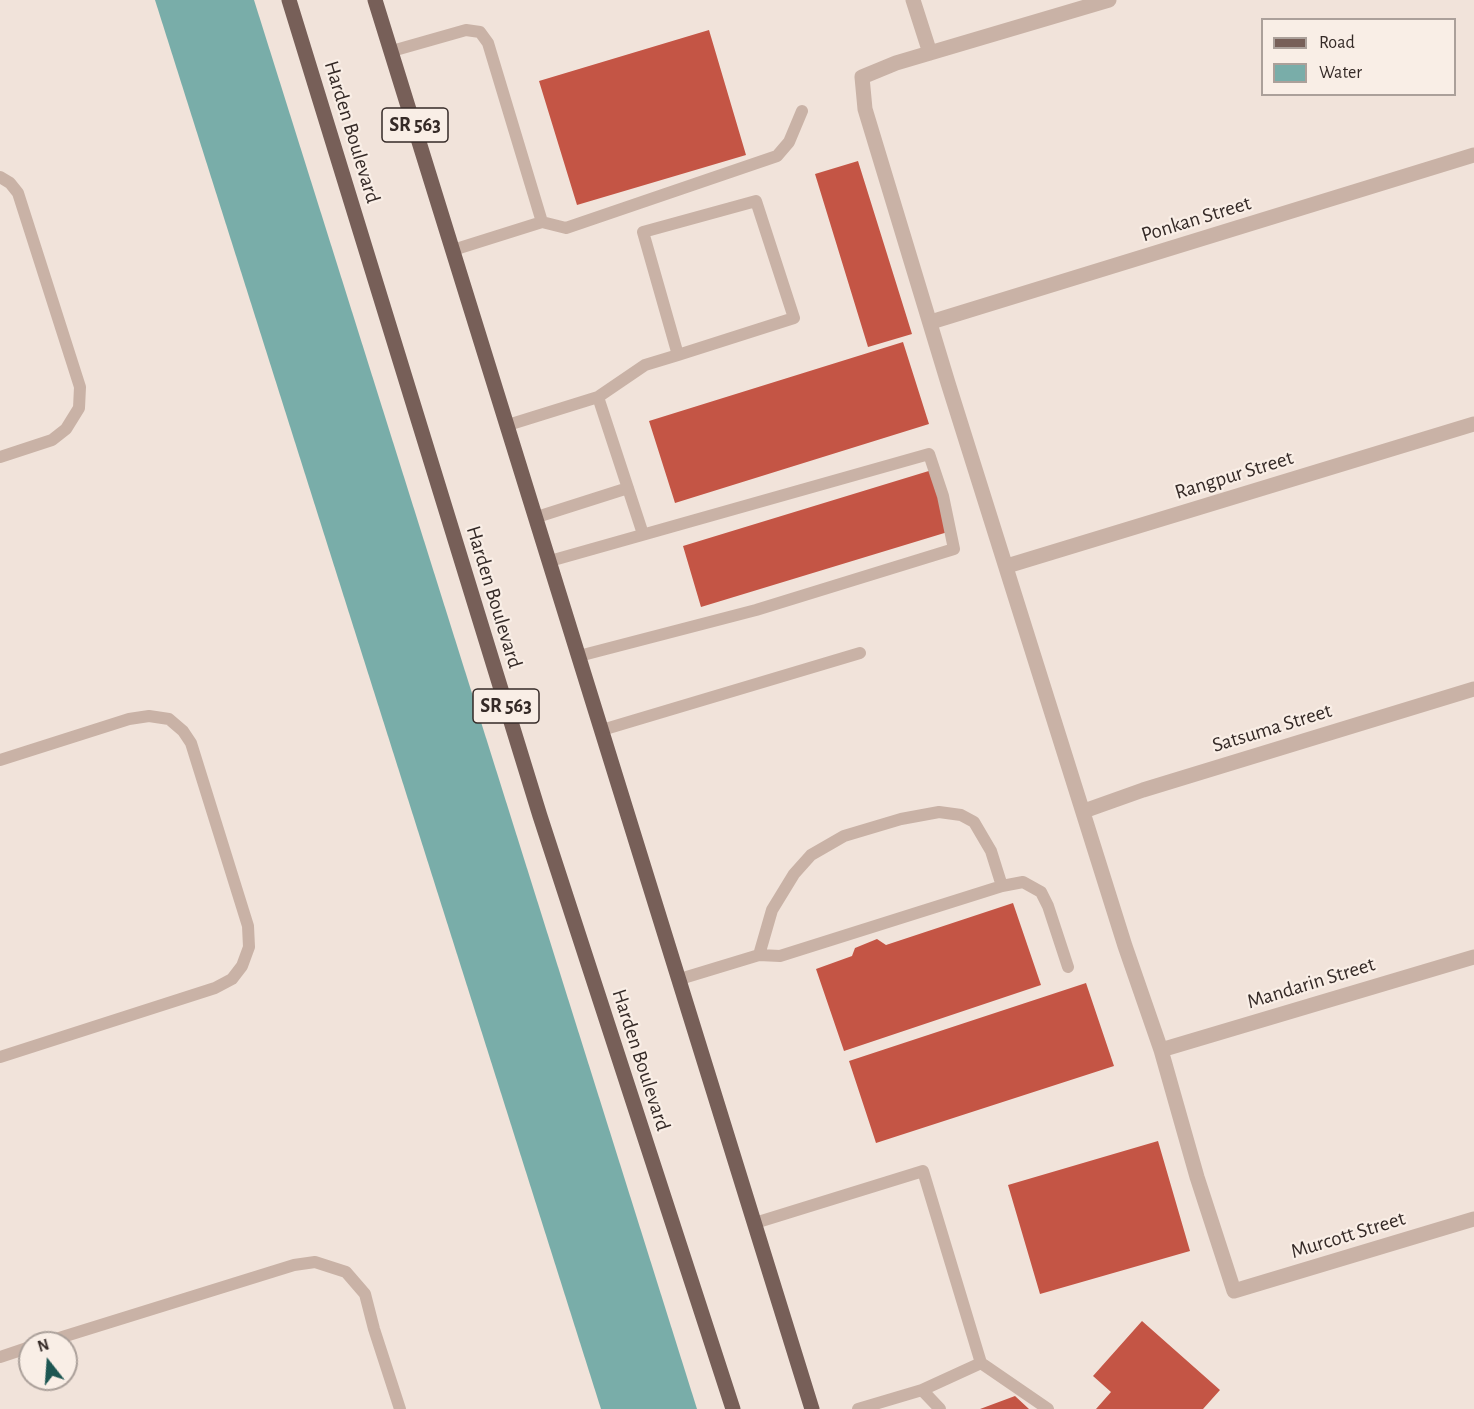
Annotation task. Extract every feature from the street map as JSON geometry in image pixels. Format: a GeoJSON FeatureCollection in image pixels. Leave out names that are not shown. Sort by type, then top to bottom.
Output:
{"type":"FeatureCollection","features":[{"type":"Feature","properties":{"kind":"main road","name":"Harden Boulevard"},"geometry":{"type":"LineString","coordinates":[[289,0],[540,816],[733,1409]]}},
{"type":"Feature","properties":{"kind":"main road","name":"SR 563"},"geometry":{"type":"LineString","coordinates":[[375,0],[812,1409]]}},
{"type":"Feature","properties":{"kind":"street"},"geometry":{"type":"LineString","coordinates":[[912,0],[930,53]]}},
{"type":"Feature","properties":{"kind":"street"},"geometry":{"type":"LineString","coordinates":[[1108,0],[896,63],[862,77],[866,109],[948,383],[1125,946],[1161,1050]]}},
{"type":"Feature","properties":{"kind":"street","name":"Ponkan Street"},"geometry":{"type":"LineString","coordinates":[[931,322],[1474,155]]}},
{"type":"Feature","properties":{"kind":"street","name":"Rangpur Street"},"geometry":{"type":"LineString","coordinates":[[1006,566],[1474,424]]}},
{"type":"Feature","properties":{"kind":"street","name":"Satsuma Street"},"geometry":{"type":"LineString","coordinates":[[1084,811],[1143,789],[1474,689]]}},
{"type":"Feature","properties":{"kind":"street","name":"Mandarin Street"},"geometry":{"type":"LineString","coordinates":[[1161,1050],[1474,957]]}},
{"type":"Feature","properties":{"kind":"street","name":"Murcott Street"},"geometry":{"type":"LineString","coordinates":[[1161,1050],[1197,1177],[1234,1291],[1474,1219]]}},
{"type":"Feature","properties":{"kind":"lane"},"geometry":{"type":"LineString","coordinates":[[392,51],[466,30],[480,32],[488,43],[542,222]]}},
{"type":"Feature","properties":{"kind":"lane"},"geometry":{"type":"LineString","coordinates":[[453,250],[542,222],[566,228],[777,156],[789,142],[802,111]]}},
{"type":"Feature","properties":{"kind":"lane"},"geometry":{"type":"LineString","coordinates":[[0,177],[10,183],[18,193],[80,387],[79,408],[66,429],[52,440],[0,457]]}},
{"type":"Feature","properties":{"kind":"lane"},"geometry":{"type":"LineString","coordinates":[[508,425],[598,396],[645,365],[678,355],[794,318],[756,201],[643,232],[678,355]]}},
{"type":"Feature","properties":{"kind":"lane"},"geometry":{"type":"LineString","coordinates":[[598,396],[643,534]]}},
{"type":"Feature","properties":{"kind":"lane"},"geometry":{"type":"LineString","coordinates":[[550,561],[929,454],[943,496],[954,549],[756,610],[579,656]]}},
{"type":"Feature","properties":{"kind":"lane"},"geometry":{"type":"LineString","coordinates":[[537,517],[628,488]]}},
{"type":"Feature","properties":{"kind":"lane"},"geometry":{"type":"LineString","coordinates":[[603,730],[860,653]]}},
{"type":"Feature","properties":{"kind":"lane"},"geometry":{"type":"LineString","coordinates":[[0,760],[129,719],[149,716],[169,719],[183,731],[191,743],[248,926],[249,947],[242,966],[232,979],[215,988],[0,1057]]}},
{"type":"Feature","properties":{"kind":"lane"},"geometry":{"type":"LineString","coordinates":[[759,955],[772,910],[794,874],[811,855],[844,837],[902,819],[939,812],[961,815],[974,822],[991,851],[1002,886]]}},
{"type":"Feature","properties":{"kind":"lane"},"geometry":{"type":"LineString","coordinates":[[680,979],[759,955],[780,956],[1002,886],[1023,882],[1041,892],[1048,906],[1068,967]]}},
{"type":"Feature","properties":{"kind":"lane"},"geometry":{"type":"LineString","coordinates":[[755,1223],[923,1171],[981,1363],[1048,1409]]}},
{"type":"Feature","properties":{"kind":"lane"},"geometry":{"type":"LineString","coordinates":[[78,1332],[294,1265],[315,1262],[346,1272],[365,1294],[399,1409]]}},
{"type":"Feature","properties":{"kind":"lane"},"geometry":{"type":"LineString","coordinates":[[0,1357],[18,1351]]}},
{"type":"Feature","properties":{"kind":"lane"},"geometry":{"type":"LineString","coordinates":[[858,1409],[922,1389],[981,1363]]}},
{"type":"Feature","properties":{"kind":"lane"},"geometry":{"type":"LineString","coordinates":[[922,1389],[940,1409]]}},
{"type":"Feature","properties":{"kind":"water"},"geometry":{"type":"Polygon","coordinates":[[[155,0],[254,0],[697,1409],[601,1409],[155,0]]]}},
{"type":"Feature","properties":{"kind":"building"},"geometry":{"type":"Polygon","coordinates":[[[709,30],[746,155],[577,205],[539,81],[709,30]]]}},
{"type":"Feature","properties":{"kind":"building"},"geometry":{"type":"Polygon","coordinates":[[[858,161],[912,334],[868,347],[815,174],[858,161]]]}},
{"type":"Feature","properties":{"kind":"building"},"geometry":{"type":"Polygon","coordinates":[[[903,342],[929,424],[675,503],[649,421],[903,342]]]}},
{"type":"Feature","properties":{"kind":"building"},"geometry":{"type":"Polygon","coordinates":[[[932,470],[951,531],[701,607],[683,546],[932,470]]]}},
{"type":"Feature","properties":{"kind":"building"},"geometry":{"type":"Polygon","coordinates":[[[1013,903],[1041,985],[844,1051],[816,969],[852,956],[855,948],[877,939],[886,945],[1013,903]]]}},
{"type":"Feature","properties":{"kind":"building"},"geometry":{"type":"Polygon","coordinates":[[[1086,983],[1114,1066],[876,1143],[849,1061],[1086,983]]]}},
{"type":"Feature","properties":{"kind":"building"},"geometry":{"type":"Polygon","coordinates":[[[1158,1141],[1190,1251],[1040,1294],[1008,1185],[1158,1141]]]}},
{"type":"Feature","properties":{"kind":"building"},"geometry":{"type":"Polygon","coordinates":[[[1142,1321],[1220,1390],[1203,1409],[1096,1409],[1111,1392],[1093,1376],[1142,1321]]]}},
{"type":"Feature","properties":{"kind":"building"},"geometry":{"type":"Polygon","coordinates":[[[1015,1396],[1029,1409],[980,1409],[1015,1396]]]}}]}
